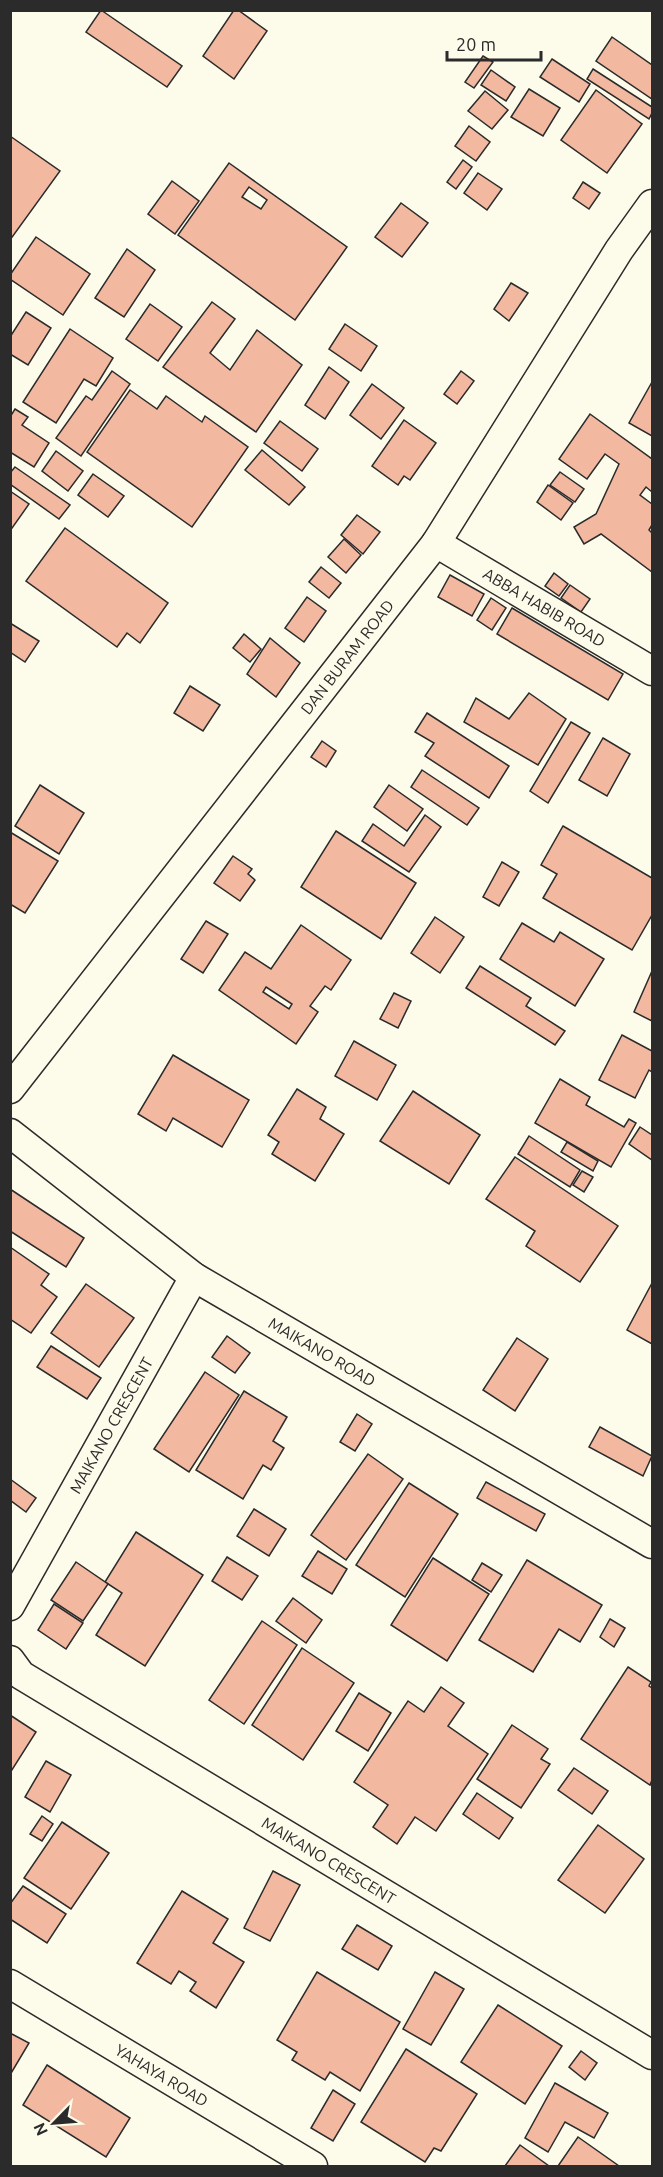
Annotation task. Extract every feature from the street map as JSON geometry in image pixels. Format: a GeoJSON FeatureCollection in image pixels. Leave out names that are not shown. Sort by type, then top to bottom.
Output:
{"type":"FeatureCollection","features":[{"type":"Feature","properties":{"kind":"street","name":"DAN BURAM ROAD"},"geometry":{"type":"LineString","coordinates":[[10,1089],[436,543],[619,250],[652,204]]}},
{"type":"Feature","properties":{"kind":"street","name":"ABBA HABIB ROAD"},"geometry":{"type":"LineString","coordinates":[[436,543],[652,671]]}},
{"type":"Feature","properties":{"kind":"street","name":"MAIKANO ROAD"},"geometry":{"type":"LineString","coordinates":[[10,1133],[194,1277],[652,1544]]}},
{"type":"Feature","properties":{"kind":"street","name":"MAIKANO CRESCENT"},"geometry":{"type":"LineString","coordinates":[[10,1606],[194,1277]]}},
{"type":"Feature","properties":{"kind":"street","name":"MAIKANO CRESCENT"},"geometry":{"type":"LineString","coordinates":[[10,1660],[21,1675],[652,2055]]}},
{"type":"Feature","properties":{"kind":"street","name":"YAHAYA ROAD"},"geometry":{"type":"LineString","coordinates":[[10,1984],[313,2166]]}},
{"type":"Feature","properties":{"kind":"building"},"geometry":{"type":"Polygon","coordinates":[[[101,10],[182,66],[167,87],[86,32],[101,10]]]}},
{"type":"Feature","properties":{"kind":"building"},"geometry":{"type":"Polygon","coordinates":[[[234,10],[238,10],[267,31],[234,79],[203,56],[234,10]]]}},
{"type":"Feature","properties":{"kind":"building"},"geometry":{"type":"Polygon","coordinates":[[[612,37],[652,65],[652,99],[596,61],[612,37]]]}},
{"type":"Feature","properties":{"kind":"building"},"geometry":{"type":"Polygon","coordinates":[[[483,56],[493,62],[474,88],[465,82],[483,56]]]}},
{"type":"Feature","properties":{"kind":"building"},"geometry":{"type":"Polygon","coordinates":[[[552,59],[590,84],[579,102],[540,77],[552,59]]]}},
{"type":"Feature","properties":{"kind":"building"},"geometry":{"type":"Polygon","coordinates":[[[593,69],[652,107],[649,119],[587,79],[593,69]]]}},
{"type":"Feature","properties":{"kind":"building"},"geometry":{"type":"Polygon","coordinates":[[[491,70],[515,87],[506,101],[481,85],[491,70]]]}},
{"type":"Feature","properties":{"kind":"building"},"geometry":{"type":"Polygon","coordinates":[[[529,89],[560,108],[543,136],[511,117],[529,89]]]}},
{"type":"Feature","properties":{"kind":"building"},"geometry":{"type":"Polygon","coordinates":[[[596,90],[642,124],[607,173],[561,140],[596,90]]]}},
{"type":"Feature","properties":{"kind":"building"},"geometry":{"type":"Polygon","coordinates":[[[485,91],[508,110],[492,129],[468,111],[485,91]]]}},
{"type":"Feature","properties":{"kind":"building"},"geometry":{"type":"Polygon","coordinates":[[[469,126],[490,142],[476,161],[455,146],[469,126]]]}},
{"type":"Feature","properties":{"kind":"building"},"geometry":{"type":"Polygon","coordinates":[[[10,136],[60,171],[10,240],[10,136]]]}},
{"type":"Feature","properties":{"kind":"building"},"geometry":{"type":"Polygon","coordinates":[[[463,160],[472,167],[456,189],[447,182],[463,160]]]}},
{"type":"Feature","properties":{"kind":"building"},"geometry":{"type":"Polygon","coordinates":[[[229,163],[347,247],[295,320],[178,235],[229,163]],[[249,187],[242,197],[261,209],[267,200],[249,187]]]}},
{"type":"Feature","properties":{"kind":"building"},"geometry":{"type":"Polygon","coordinates":[[[478,173],[502,189],[487,210],[464,193],[478,173]]]}},
{"type":"Feature","properties":{"kind":"building"},"geometry":{"type":"Polygon","coordinates":[[[172,181],[199,201],[175,234],[148,214],[172,181]]]}},
{"type":"Feature","properties":{"kind":"building"},"geometry":{"type":"Polygon","coordinates":[[[583,182],[600,193],[589,209],[573,198],[583,182]]]}},
{"type":"Feature","properties":{"kind":"building"},"geometry":{"type":"Polygon","coordinates":[[[401,203],[428,223],[402,257],[375,237],[401,203]]]}},
{"type":"Feature","properties":{"kind":"building"},"geometry":{"type":"Polygon","coordinates":[[[36,237],[90,274],[63,315],[10,279],[10,275],[36,237]]]}},
{"type":"Feature","properties":{"kind":"building"},"geometry":{"type":"Polygon","coordinates":[[[127,249],[155,270],[124,317],[95,298],[127,249]]]}},
{"type":"Feature","properties":{"kind":"building"},"geometry":{"type":"Polygon","coordinates":[[[511,283],[528,293],[509,321],[494,309],[511,283]]]}},
{"type":"Feature","properties":{"kind":"building"},"geometry":{"type":"Polygon","coordinates":[[[212,302],[235,319],[210,353],[230,370],[257,330],[302,365],[256,432],[163,367],[212,302]]]}},
{"type":"Feature","properties":{"kind":"building"},"geometry":{"type":"Polygon","coordinates":[[[150,304],[182,327],[158,361],[126,339],[150,304]]]}},
{"type":"Feature","properties":{"kind":"building"},"geometry":{"type":"Polygon","coordinates":[[[26,312],[51,328],[28,365],[10,354],[10,337],[26,312]]]}},
{"type":"Feature","properties":{"kind":"building"},"geometry":{"type":"Polygon","coordinates":[[[345,324],[377,346],[361,371],[329,349],[345,324]]]}},
{"type":"Feature","properties":{"kind":"building"},"geometry":{"type":"Polygon","coordinates":[[[70,329],[113,358],[96,386],[84,379],[56,423],[23,402],[70,329]]]}},
{"type":"Feature","properties":{"kind":"building"},"geometry":{"type":"Polygon","coordinates":[[[329,367],[349,382],[325,419],[305,405],[329,367]]]}},
{"type":"Feature","properties":{"kind":"building"},"geometry":{"type":"Polygon","coordinates":[[[112,371],[130,384],[81,456],[56,438],[86,396],[92,400],[112,371]]]}},
{"type":"Feature","properties":{"kind":"building"},"geometry":{"type":"Polygon","coordinates":[[[461,371],[474,381],[457,404],[444,394],[461,371]]]}},
{"type":"Feature","properties":{"kind":"building"},"geometry":{"type":"Polygon","coordinates":[[[652,382],[652,436],[629,423],[652,382]]]}},
{"type":"Feature","properties":{"kind":"building"},"geometry":{"type":"Polygon","coordinates":[[[372,384],[404,408],[381,439],[350,415],[372,384]]]}},
{"type":"Feature","properties":{"kind":"building"},"geometry":{"type":"Polygon","coordinates":[[[130,390],[157,409],[166,396],[202,422],[205,416],[248,447],[192,527],[87,452],[130,390]]]}},
{"type":"Feature","properties":{"kind":"building"},"geometry":{"type":"Polygon","coordinates":[[[15,409],[28,417],[22,425],[49,443],[34,467],[10,452],[10,417],[15,409]]]}},
{"type":"Feature","properties":{"kind":"building"},"geometry":{"type":"Polygon","coordinates":[[[590,414],[652,459],[652,492],[646,487],[640,495],[652,504],[652,525],[649,530],[652,533],[652,572],[601,534],[584,544],[574,527],[596,514],[619,464],[605,454],[587,479],[559,459],[590,414]]]}},
{"type":"Feature","properties":{"kind":"building"},"geometry":{"type":"Polygon","coordinates":[[[404,420],[436,443],[410,480],[404,476],[398,485],[372,466],[404,420]]]}},
{"type":"Feature","properties":{"kind":"building"},"geometry":{"type":"Polygon","coordinates":[[[280,421],[318,449],[302,471],[264,443],[280,421]]]}},
{"type":"Feature","properties":{"kind":"building"},"geometry":{"type":"Polygon","coordinates":[[[262,450],[305,487],[289,505],[245,470],[262,450]]]}},
{"type":"Feature","properties":{"kind":"building"},"geometry":{"type":"Polygon","coordinates":[[[56,451],[83,471],[68,491],[42,471],[56,451]]]}},
{"type":"Feature","properties":{"kind":"building"},"geometry":{"type":"Polygon","coordinates":[[[15,467],[70,505],[59,519],[10,484],[10,473],[15,467]]]}},
{"type":"Feature","properties":{"kind":"building"},"geometry":{"type":"Polygon","coordinates":[[[560,472],[584,489],[575,502],[550,485],[560,472]]]}},
{"type":"Feature","properties":{"kind":"building"},"geometry":{"type":"Polygon","coordinates":[[[93,474],[124,496],[108,517],[78,495],[93,474]]]}},
{"type":"Feature","properties":{"kind":"building"},"geometry":{"type":"Polygon","coordinates":[[[548,485],[573,503],[561,520],[537,502],[548,485]]]}},
{"type":"Feature","properties":{"kind":"building"},"geometry":{"type":"Polygon","coordinates":[[[10,491],[29,504],[10,531],[10,491]]]}},
{"type":"Feature","properties":{"kind":"building"},"geometry":{"type":"Polygon","coordinates":[[[357,515],[380,532],[363,554],[341,535],[357,515]]]}},
{"type":"Feature","properties":{"kind":"building"},"geometry":{"type":"Polygon","coordinates":[[[65,528],[168,603],[140,643],[127,633],[117,647],[26,581],[65,528]]]}},
{"type":"Feature","properties":{"kind":"building"},"geometry":{"type":"Polygon","coordinates":[[[344,539],[361,555],[346,573],[328,557],[344,539]]]}},
{"type":"Feature","properties":{"kind":"building"},"geometry":{"type":"Polygon","coordinates":[[[321,567],[341,583],[329,598],[309,582],[321,567]]]}},
{"type":"Feature","properties":{"kind":"building"},"geometry":{"type":"Polygon","coordinates":[[[554,573],[568,584],[559,596],[545,586],[554,573]]]}},
{"type":"Feature","properties":{"kind":"building"},"geometry":{"type":"Polygon","coordinates":[[[450,575],[484,594],[472,616],[438,597],[450,575]]]}},
{"type":"Feature","properties":{"kind":"building"},"geometry":{"type":"Polygon","coordinates":[[[570,585],[590,599],[581,612],[561,598],[570,585]]]}},
{"type":"Feature","properties":{"kind":"building"},"geometry":{"type":"Polygon","coordinates":[[[307,597],[326,611],[304,642],[285,628],[307,597]]]}},
{"type":"Feature","properties":{"kind":"building"},"geometry":{"type":"Polygon","coordinates":[[[491,598],[506,608],[492,630],[477,620],[491,598]]]}},
{"type":"Feature","properties":{"kind":"building"},"geometry":{"type":"Polygon","coordinates":[[[512,608],[623,674],[608,700],[497,634],[512,608]]]}},
{"type":"Feature","properties":{"kind":"building"},"geometry":{"type":"Polygon","coordinates":[[[10,623],[39,641],[25,662],[10,652],[10,623]]]}},
{"type":"Feature","properties":{"kind":"building"},"geometry":{"type":"Polygon","coordinates":[[[244,634],[261,649],[250,662],[233,648],[244,634]]]}},
{"type":"Feature","properties":{"kind":"building"},"geometry":{"type":"Polygon","coordinates":[[[270,638],[300,663],[276,697],[247,674],[270,638]]]}},
{"type":"Feature","properties":{"kind":"building"},"geometry":{"type":"Polygon","coordinates":[[[190,686],[220,705],[203,731],[174,713],[190,686]]]}},
{"type":"Feature","properties":{"kind":"building"},"geometry":{"type":"Polygon","coordinates":[[[529,693],[566,719],[538,765],[464,722],[476,698],[509,719],[529,693]]]}},
{"type":"Feature","properties":{"kind":"building"},"geometry":{"type":"Polygon","coordinates":[[[427,713],[509,766],[489,798],[425,756],[434,743],[415,732],[427,713]]]}},
{"type":"Feature","properties":{"kind":"building"},"geometry":{"type":"Polygon","coordinates":[[[571,722],[590,733],[548,803],[530,791],[571,722]]]}},
{"type":"Feature","properties":{"kind":"building"},"geometry":{"type":"Polygon","coordinates":[[[603,738],[630,754],[607,796],[579,780],[603,738]]]}},
{"type":"Feature","properties":{"kind":"building"},"geometry":{"type":"Polygon","coordinates":[[[322,741],[336,751],[326,767],[311,757],[322,741]]]}},
{"type":"Feature","properties":{"kind":"building"},"geometry":{"type":"Polygon","coordinates":[[[422,770],[479,808],[467,825],[411,787],[422,770]]]}},
{"type":"Feature","properties":{"kind":"building"},"geometry":{"type":"Polygon","coordinates":[[[40,785],[84,813],[59,854],[15,826],[40,785]]]}},
{"type":"Feature","properties":{"kind":"building"},"geometry":{"type":"Polygon","coordinates":[[[389,785],[423,809],[407,831],[374,807],[389,785]]]}},
{"type":"Feature","properties":{"kind":"building"},"geometry":{"type":"Polygon","coordinates":[[[425,815],[441,827],[409,872],[362,841],[373,824],[404,846],[425,815]]]}},
{"type":"Feature","properties":{"kind":"building"},"geometry":{"type":"Polygon","coordinates":[[[563,826],[652,878],[652,915],[632,950],[543,898],[557,874],[541,865],[563,826]]]}},
{"type":"Feature","properties":{"kind":"building"},"geometry":{"type":"Polygon","coordinates":[[[336,831],[416,883],[381,939],[301,887],[336,831]]]}},
{"type":"Feature","properties":{"kind":"building"},"geometry":{"type":"Polygon","coordinates":[[[10,832],[58,861],[25,913],[10,904],[10,832]]]}},
{"type":"Feature","properties":{"kind":"building"},"geometry":{"type":"Polygon","coordinates":[[[233,856],[252,869],[248,874],[255,880],[240,901],[214,883],[233,856]]]}},
{"type":"Feature","properties":{"kind":"building"},"geometry":{"type":"Polygon","coordinates":[[[502,862],[519,872],[499,906],[483,897],[502,862]]]}},
{"type":"Feature","properties":{"kind":"building"},"geometry":{"type":"Polygon","coordinates":[[[435,917],[464,937],[440,973],[411,953],[435,917]]]}},
{"type":"Feature","properties":{"kind":"building"},"geometry":{"type":"Polygon","coordinates":[[[206,921],[228,934],[203,973],[181,959],[206,921]]]}},
{"type":"Feature","properties":{"kind":"building"},"geometry":{"type":"Polygon","coordinates":[[[522,923],[554,942],[560,932],[604,959],[575,1006],[500,959],[522,923]]]}},
{"type":"Feature","properties":{"kind":"building"},"geometry":{"type":"Polygon","coordinates":[[[301,925],[351,960],[331,990],[325,986],[310,1006],[318,1012],[296,1044],[219,990],[245,952],[271,969],[301,925]],[[266,987],[263,992],[289,1009],[292,1004],[266,987]]]}},
{"type":"Feature","properties":{"kind":"building"},"geometry":{"type":"Polygon","coordinates":[[[480,966],[531,998],[526,1006],[565,1031],[555,1045],[466,988],[480,966]]]}},
{"type":"Feature","properties":{"kind":"building"},"geometry":{"type":"Polygon","coordinates":[[[652,971],[652,1021],[634,1012],[652,971]]]}},
{"type":"Feature","properties":{"kind":"building"},"geometry":{"type":"Polygon","coordinates":[[[394,993],[411,1001],[398,1028],[380,1019],[394,993]]]}},
{"type":"Feature","properties":{"kind":"building"},"geometry":{"type":"Polygon","coordinates":[[[622,1035],[652,1051],[652,1072],[649,1070],[635,1098],[599,1080],[622,1035]]]}},
{"type":"Feature","properties":{"kind":"building"},"geometry":{"type":"Polygon","coordinates":[[[354,1041],[396,1065],[377,1100],[335,1076],[354,1041]]]}},
{"type":"Feature","properties":{"kind":"building"},"geometry":{"type":"Polygon","coordinates":[[[173,1055],[249,1100],[222,1147],[173,1118],[166,1131],[138,1114],[173,1055]]]}},
{"type":"Feature","properties":{"kind":"building"},"geometry":{"type":"Polygon","coordinates":[[[560,1079],[590,1097],[586,1105],[624,1127],[629,1119],[636,1123],[611,1167],[535,1123],[560,1079]]]}},
{"type":"Feature","properties":{"kind":"building"},"geometry":{"type":"Polygon","coordinates":[[[297,1089],[326,1107],[320,1119],[344,1134],[315,1181],[272,1154],[279,1142],[268,1135],[297,1089]]]}},
{"type":"Feature","properties":{"kind":"building"},"geometry":{"type":"Polygon","coordinates":[[[413,1091],[480,1135],[449,1184],[380,1141],[413,1091]]]}},
{"type":"Feature","properties":{"kind":"building"},"geometry":{"type":"Polygon","coordinates":[[[640,1127],[652,1135],[652,1160],[629,1144],[640,1127]]]}},
{"type":"Feature","properties":{"kind":"building"},"geometry":{"type":"Polygon","coordinates":[[[529,1136],[580,1170],[570,1187],[518,1154],[529,1136]]]}},
{"type":"Feature","properties":{"kind":"building"},"geometry":{"type":"Polygon","coordinates":[[[567,1142],[598,1161],[593,1171],[561,1152],[567,1142]]]}},
{"type":"Feature","properties":{"kind":"building"},"geometry":{"type":"Polygon","coordinates":[[[515,1157],[618,1226],[580,1282],[526,1246],[535,1231],[486,1199],[515,1157]]]}},
{"type":"Feature","properties":{"kind":"building"},"geometry":{"type":"Polygon","coordinates":[[[582,1171],[593,1177],[584,1192],[573,1185],[582,1171]]]}},
{"type":"Feature","properties":{"kind":"building"},"geometry":{"type":"Polygon","coordinates":[[[10,1189],[84,1238],[66,1267],[10,1231],[10,1189]]]}},
{"type":"Feature","properties":{"kind":"building"},"geometry":{"type":"Polygon","coordinates":[[[10,1247],[49,1274],[41,1285],[57,1297],[31,1333],[10,1319],[10,1247]]]}},
{"type":"Feature","properties":{"kind":"building"},"geometry":{"type":"Polygon","coordinates":[[[652,1283],[652,1344],[627,1330],[652,1283]]]}},
{"type":"Feature","properties":{"kind":"building"},"geometry":{"type":"Polygon","coordinates":[[[86,1284],[134,1318],[99,1367],[51,1333],[86,1284]]]}},
{"type":"Feature","properties":{"kind":"building"},"geometry":{"type":"Polygon","coordinates":[[[227,1336],[250,1353],[235,1373],[212,1357],[227,1336]]]}},
{"type":"Feature","properties":{"kind":"building"},"geometry":{"type":"Polygon","coordinates":[[[517,1338],[548,1359],[515,1411],[483,1390],[517,1338]]]}},
{"type":"Feature","properties":{"kind":"building"},"geometry":{"type":"Polygon","coordinates":[[[51,1346],[101,1378],[87,1399],[37,1367],[51,1346]]]}},
{"type":"Feature","properties":{"kind":"building"},"geometry":{"type":"Polygon","coordinates":[[[205,1372],[239,1395],[189,1472],[154,1449],[205,1372]]]}},
{"type":"Feature","properties":{"kind":"building"},"geometry":{"type":"Polygon","coordinates":[[[244,1391],[287,1417],[273,1441],[284,1448],[271,1470],[263,1465],[243,1499],[196,1470],[244,1391]]]}},
{"type":"Feature","properties":{"kind":"building"},"geometry":{"type":"Polygon","coordinates":[[[357,1414],[372,1424],[355,1451],[340,1442],[357,1414]]]}},
{"type":"Feature","properties":{"kind":"building"},"geometry":{"type":"Polygon","coordinates":[[[600,1427],[652,1456],[643,1476],[589,1447],[600,1427]]]}},
{"type":"Feature","properties":{"kind":"building"},"geometry":{"type":"Polygon","coordinates":[[[368,1454],[403,1479],[346,1560],[311,1535],[368,1454]]]}},
{"type":"Feature","properties":{"kind":"building"},"geometry":{"type":"Polygon","coordinates":[[[10,1479],[36,1498],[26,1512],[10,1500],[10,1479]]]}},
{"type":"Feature","properties":{"kind":"building"},"geometry":{"type":"Polygon","coordinates":[[[486,1482],[545,1514],[536,1531],[477,1498],[486,1482]]]}},
{"type":"Feature","properties":{"kind":"building"},"geometry":{"type":"Polygon","coordinates":[[[409,1483],[458,1514],[405,1597],[356,1565],[409,1483]]]}},
{"type":"Feature","properties":{"kind":"building"},"geometry":{"type":"Polygon","coordinates":[[[254,1509],[286,1529],[269,1556],[237,1536],[254,1509]]]}},
{"type":"Feature","properties":{"kind":"building"},"geometry":{"type":"Polygon","coordinates":[[[136,1532],[203,1575],[145,1666],[96,1635],[122,1593],[105,1582],[136,1532]]]}},
{"type":"Feature","properties":{"kind":"building"},"geometry":{"type":"Polygon","coordinates":[[[318,1551],[347,1569],[332,1594],[302,1576],[318,1551]]]}},
{"type":"Feature","properties":{"kind":"building"},"geometry":{"type":"Polygon","coordinates":[[[227,1557],[258,1576],[242,1600],[212,1581],[227,1557]]]}},
{"type":"Feature","properties":{"kind":"building"},"geometry":{"type":"Polygon","coordinates":[[[433,1558],[489,1594],[447,1661],[391,1625],[433,1558]]]}},
{"type":"Feature","properties":{"kind":"building"},"geometry":{"type":"Polygon","coordinates":[[[527,1560],[602,1605],[580,1642],[559,1629],[533,1672],[479,1640],[527,1560]]]}},
{"type":"Feature","properties":{"kind":"building"},"geometry":{"type":"Polygon","coordinates":[[[76,1562],[108,1584],[83,1621],[51,1600],[76,1562]]]}},
{"type":"Feature","properties":{"kind":"building"},"geometry":{"type":"Polygon","coordinates":[[[482,1563],[502,1575],[491,1592],[472,1580],[482,1563]]]}},
{"type":"Feature","properties":{"kind":"building"},"geometry":{"type":"Polygon","coordinates":[[[293,1598],[322,1620],[306,1643],[276,1621],[293,1598]]]}},
{"type":"Feature","properties":{"kind":"building"},"geometry":{"type":"Polygon","coordinates":[[[54,1604],[83,1623],[66,1649],[38,1630],[54,1604]]]}},
{"type":"Feature","properties":{"kind":"building"},"geometry":{"type":"Polygon","coordinates":[[[610,1619],[625,1628],[614,1647],[600,1637],[610,1619]]]}},
{"type":"Feature","properties":{"kind":"building"},"geometry":{"type":"Polygon","coordinates":[[[262,1621],[297,1645],[244,1724],[209,1700],[262,1621]]]}},
{"type":"Feature","properties":{"kind":"building"},"geometry":{"type":"Polygon","coordinates":[[[302,1648],[354,1683],[303,1760],[252,1725],[302,1648]]]}},
{"type":"Feature","properties":{"kind":"building"},"geometry":{"type":"Polygon","coordinates":[[[628,1667],[651,1682],[649,1686],[652,1688],[652,1780],[650,1785],[581,1739],[628,1667]]]}},
{"type":"Feature","properties":{"kind":"building"},"geometry":{"type":"Polygon","coordinates":[[[441,1687],[464,1703],[448,1726],[488,1754],[436,1831],[415,1817],[397,1844],[373,1827],[388,1805],[354,1782],[408,1701],[424,1712],[441,1687]]]}},
{"type":"Feature","properties":{"kind":"building"},"geometry":{"type":"Polygon","coordinates":[[[359,1693],[391,1713],[368,1751],[336,1731],[359,1693]]]}},
{"type":"Feature","properties":{"kind":"building"},"geometry":{"type":"Polygon","coordinates":[[[10,1715],[36,1732],[10,1773],[10,1715]]]}},
{"type":"Feature","properties":{"kind":"building"},"geometry":{"type":"Polygon","coordinates":[[[512,1725],[548,1749],[541,1759],[550,1764],[521,1808],[477,1779],[512,1725]]]}},
{"type":"Feature","properties":{"kind":"building"},"geometry":{"type":"Polygon","coordinates":[[[46,1761],[71,1775],[50,1812],[25,1797],[46,1761]]]}},
{"type":"Feature","properties":{"kind":"building"},"geometry":{"type":"Polygon","coordinates":[[[574,1768],[608,1791],[592,1814],[558,1790],[574,1768]]]}},
{"type":"Feature","properties":{"kind":"building"},"geometry":{"type":"Polygon","coordinates":[[[477,1793],[513,1818],[499,1839],[463,1814],[477,1793]]]}},
{"type":"Feature","properties":{"kind":"building"},"geometry":{"type":"Polygon","coordinates":[[[42,1816],[53,1824],[42,1841],[30,1834],[42,1816]]]}},
{"type":"Feature","properties":{"kind":"building"},"geometry":{"type":"Polygon","coordinates":[[[62,1822],[109,1853],[71,1909],[24,1878],[62,1822]]]}},
{"type":"Feature","properties":{"kind":"building"},"geometry":{"type":"Polygon","coordinates":[[[598,1825],[644,1859],[605,1913],[558,1880],[598,1825]]]}},
{"type":"Feature","properties":{"kind":"building"},"geometry":{"type":"Polygon","coordinates":[[[273,1871],[300,1885],[270,1941],[244,1928],[273,1871]]]}},
{"type":"Feature","properties":{"kind":"building"},"geometry":{"type":"Polygon","coordinates":[[[23,1886],[66,1914],[47,1943],[10,1919],[10,1904],[23,1886]]]}},
{"type":"Feature","properties":{"kind":"building"},"geometry":{"type":"Polygon","coordinates":[[[182,1891],[228,1919],[213,1943],[244,1962],[216,2008],[190,1991],[196,1982],[179,1971],[171,1984],[137,1963],[182,1891]]]}},
{"type":"Feature","properties":{"kind":"building"},"geometry":{"type":"Polygon","coordinates":[[[357,1925],[392,1946],[378,1970],[342,1949],[357,1925]]]}},
{"type":"Feature","properties":{"kind":"building"},"geometry":{"type":"Polygon","coordinates":[[[317,1972],[400,2022],[360,2091],[330,2072],[325,2080],[292,2060],[297,2052],[277,2040],[317,1972]]]}},
{"type":"Feature","properties":{"kind":"building"},"geometry":{"type":"Polygon","coordinates":[[[435,1972],[464,1989],[431,2045],[403,2029],[435,1972]]]}},
{"type":"Feature","properties":{"kind":"building"},"geometry":{"type":"Polygon","coordinates":[[[498,2005],[562,2046],[525,2104],[461,2062],[498,2005]]]}},
{"type":"Feature","properties":{"kind":"building"},"geometry":{"type":"Polygon","coordinates":[[[10,2033],[29,2043],[10,2075],[10,2033]]]}},
{"type":"Feature","properties":{"kind":"building"},"geometry":{"type":"Polygon","coordinates":[[[406,2049],[477,2094],[441,2151],[434,2148],[425,2162],[361,2122],[406,2049]]]}},
{"type":"Feature","properties":{"kind":"building"},"geometry":{"type":"Polygon","coordinates":[[[581,2051],[597,2063],[585,2080],[569,2067],[581,2051]]]}},
{"type":"Feature","properties":{"kind":"building"},"geometry":{"type":"Polygon","coordinates":[[[47,2065],[130,2118],[106,2157],[23,2105],[47,2065]]]}},
{"type":"Feature","properties":{"kind":"building"},"geometry":{"type":"Polygon","coordinates":[[[555,2083],[608,2113],[594,2138],[565,2122],[548,2152],[525,2138],[555,2083]]]}},
{"type":"Feature","properties":{"kind":"building"},"geometry":{"type":"Polygon","coordinates":[[[333,2090],[355,2104],[333,2141],[311,2128],[333,2090]]]}},
{"type":"Feature","properties":{"kind":"building"},"geometry":{"type":"Polygon","coordinates":[[[578,2137],[619,2166],[558,2166],[578,2137]]]}},
{"type":"Feature","properties":{"kind":"building"},"geometry":{"type":"Polygon","coordinates":[[[520,2145],[549,2166],[505,2166],[520,2145]]]}}]}
